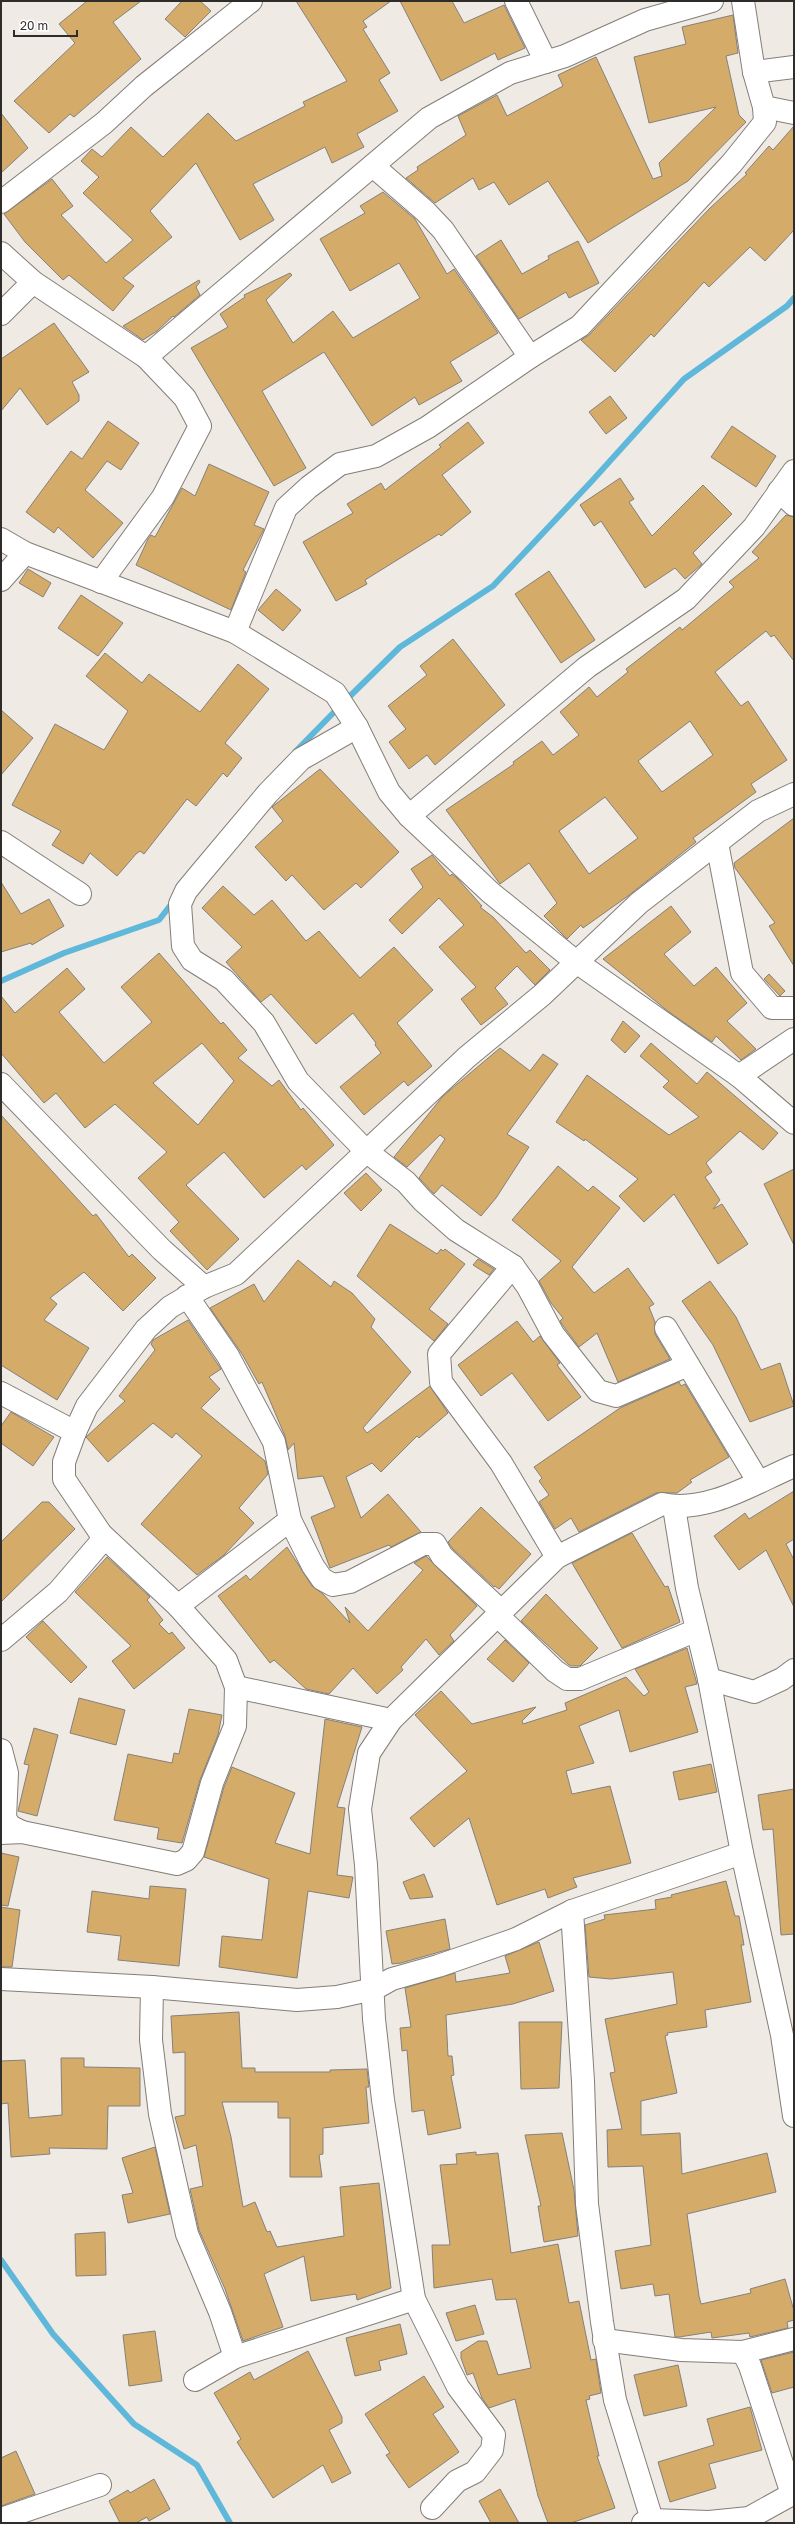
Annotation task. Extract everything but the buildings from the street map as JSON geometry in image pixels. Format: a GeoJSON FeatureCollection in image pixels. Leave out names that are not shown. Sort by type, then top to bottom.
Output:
{"type":"FeatureCollection","features":[{"type":"Feature","properties":{"kind":"street"},"geometry":{"type":"LineString","coordinates":[[1,202],[104,124],[144,86],[251,1]]}},
{"type":"Feature","properties":{"kind":"street"},"geometry":{"type":"LineString","coordinates":[[516,1],[546,62]]}},
{"type":"Feature","properties":{"kind":"street"},"geometry":{"type":"LineString","coordinates":[[146,358],[429,118],[510,73],[565,56],[645,20],[712,1]]}},
{"type":"Feature","properties":{"kind":"street"},"geometry":{"type":"LineString","coordinates":[[235,632],[286,508],[309,487],[340,464],[376,456],[428,427],[530,357],[580,326],[732,163],[765,122],[764,107],[754,72],[743,1]]}},
{"type":"Feature","properties":{"kind":"street"},"geometry":{"type":"LineString","coordinates":[[754,72],[794,67]]}},
{"type":"Feature","properties":{"kind":"street"},"geometry":{"type":"LineString","coordinates":[[764,107],[794,113]]}},
{"type":"Feature","properties":{"kind":"street"},"geometry":{"type":"LineString","coordinates":[[373,166],[425,211],[443,230],[530,357]]}},
{"type":"Feature","properties":{"kind":"street"},"geometry":{"type":"LineString","coordinates":[[1,253],[33,282],[146,358],[185,398],[200,426],[163,497],[101,582]]}},
{"type":"Feature","properties":{"kind":"street"},"geometry":{"type":"LineString","coordinates":[[1,314],[33,282]]}},
{"type":"Feature","properties":{"kind":"street"},"geometry":{"type":"LineString","coordinates":[[409,816],[587,667],[686,599],[754,527],[786,498],[794,471]]}},
{"type":"Feature","properties":{"kind":"street"},"geometry":{"type":"LineString","coordinates":[[1,539],[25,553],[235,632],[335,694],[357,727],[389,792],[409,816],[491,893],[575,961],[739,1076],[794,1123]]}},
{"type":"Feature","properties":{"kind":"street"},"geometry":{"type":"LineString","coordinates":[[1,580],[25,553]]}},
{"type":"Feature","properties":{"kind":"street"},"geometry":{"type":"LineString","coordinates":[[357,727],[301,759],[268,792],[186,891],[180,904],[183,946],[192,960],[224,980],[264,1023],[298,1081],[366,1151],[406,1182],[423,1201],[456,1230],[513,1266],[528,1287],[553,1334],[598,1391],[616,1396],[688,1365]]}},
{"type":"Feature","properties":{"kind":"street"},"geometry":{"type":"LineString","coordinates":[[1,1750],[7,1773],[5,1818],[12,1832],[177,1864],[186,1860],[193,1852],[212,1783],[235,1726],[236,1687],[226,1660],[178,1606],[101,1534],[64,1479],[64,1462],[75,1432],[87,1406],[146,1328],[196,1291],[236,1274],[467,1057],[542,995],[575,961],[640,903],[758,811],[794,794]]}},
{"type":"Feature","properties":{"kind":"street"},"geometry":{"type":"LineString","coordinates":[[1,842],[80,894]]}},
{"type":"Feature","properties":{"kind":"street"},"geometry":{"type":"LineString","coordinates":[[717,843],[742,973],[772,1008],[794,1008]]}},
{"type":"Feature","properties":{"kind":"street"},"geometry":{"type":"LineString","coordinates":[[739,1076],[794,1039]]}},
{"type":"Feature","properties":{"kind":"street"},"geometry":{"type":"LineString","coordinates":[[1,1084],[162,1250],[196,1291],[228,1356],[274,1442],[290,1520],[313,1566],[322,1579],[333,1585],[350,1582],[423,1544],[435,1544],[442,1556],[554,1671],[567,1679],[580,1679],[697,1630]]}},
{"type":"Feature","properties":{"kind":"street"},"geometry":{"type":"LineString","coordinates":[[513,1266],[439,1354],[441,1382],[501,1464],[557,1557]]}},
{"type":"Feature","properties":{"kind":"street"},"geometry":{"type":"LineString","coordinates":[[666,1328],[758,1481]]}},
{"type":"Feature","properties":{"kind":"street"},"geometry":{"type":"LineString","coordinates":[[1,1393],[75,1432]]}},
{"type":"Feature","properties":{"kind":"street"},"geometry":{"type":"LineString","coordinates":[[432,2508],[457,2481],[475,2472],[492,2450],[494,2435],[458,2387],[414,2299],[383,2100],[374,2019],[374,1989],[366,1865],[360,1809],[369,1753],[391,1720],[557,1557],[662,1504],[674,1507],[712,1502],[794,1466]]}},
{"type":"Feature","properties":{"kind":"street"},"geometry":{"type":"LineString","coordinates":[[674,1507],[687,1588],[709,1679],[742,1852],[782,2035],[794,2116]]}},
{"type":"Feature","properties":{"kind":"street"},"geometry":{"type":"LineString","coordinates":[[178,1606],[290,1520]]}},
{"type":"Feature","properties":{"kind":"street"},"geometry":{"type":"LineString","coordinates":[[1,1640],[58,1592],[101,1542],[101,1534]]}},
{"type":"Feature","properties":{"kind":"street"},"geometry":{"type":"LineString","coordinates":[[709,1679],[754,1692],[782,1679],[794,1670]]}},
{"type":"Feature","properties":{"kind":"street"},"geometry":{"type":"LineString","coordinates":[[236,1687],[391,1720]]}},
{"type":"Feature","properties":{"kind":"street"},"geometry":{"type":"LineString","coordinates":[[1,1979],[152,1987],[297,2000],[338,1997],[374,1989],[392,1979],[438,1966],[516,1939],[572,1911],[742,1852]]}},
{"type":"Feature","properties":{"kind":"street"},"geometry":{"type":"LineString","coordinates":[[572,1911],[583,2081],[587,2204],[604,2340],[615,2400],[649,2522],[709,2522],[749,2518],[793,2494],[750,2366],[743,2352]]}},
{"type":"Feature","properties":{"kind":"street"},"geometry":{"type":"LineString","coordinates":[[152,1987],[151,2040],[160,2114],[187,2234],[220,2312],[235,2357]]}},
{"type":"Feature","properties":{"kind":"street"},"geometry":{"type":"LineString","coordinates":[[195,2380],[235,2357],[414,2299]]}},
{"type":"Feature","properties":{"kind":"street"},"geometry":{"type":"LineString","coordinates":[[604,2340],[681,2350],[743,2352],[794,2339]]}},
{"type":"Feature","properties":{"kind":"street"},"geometry":{"type":"LineString","coordinates":[[1,2519],[100,2485]]}},
{"type":"Feature","properties":{"kind":"waterway"},"geometry":{"type":"LineString","coordinates":[[345,701],[400,647],[493,586],[591,482],[684,379],[787,306],[794,298]]}},
{"type":"Feature","properties":{"kind":"waterway"},"geometry":{"type":"LineString","coordinates":[[295,752],[339,707]]}},
{"type":"Feature","properties":{"kind":"waterway"},"geometry":{"type":"LineString","coordinates":[[1,981],[64,953],[159,920],[173,902]]}},
{"type":"Feature","properties":{"kind":"waterway"},"geometry":{"type":"LineString","coordinates":[[1,2260],[53,2334],[134,2424],[197,2465],[230,2523]]}}]}
